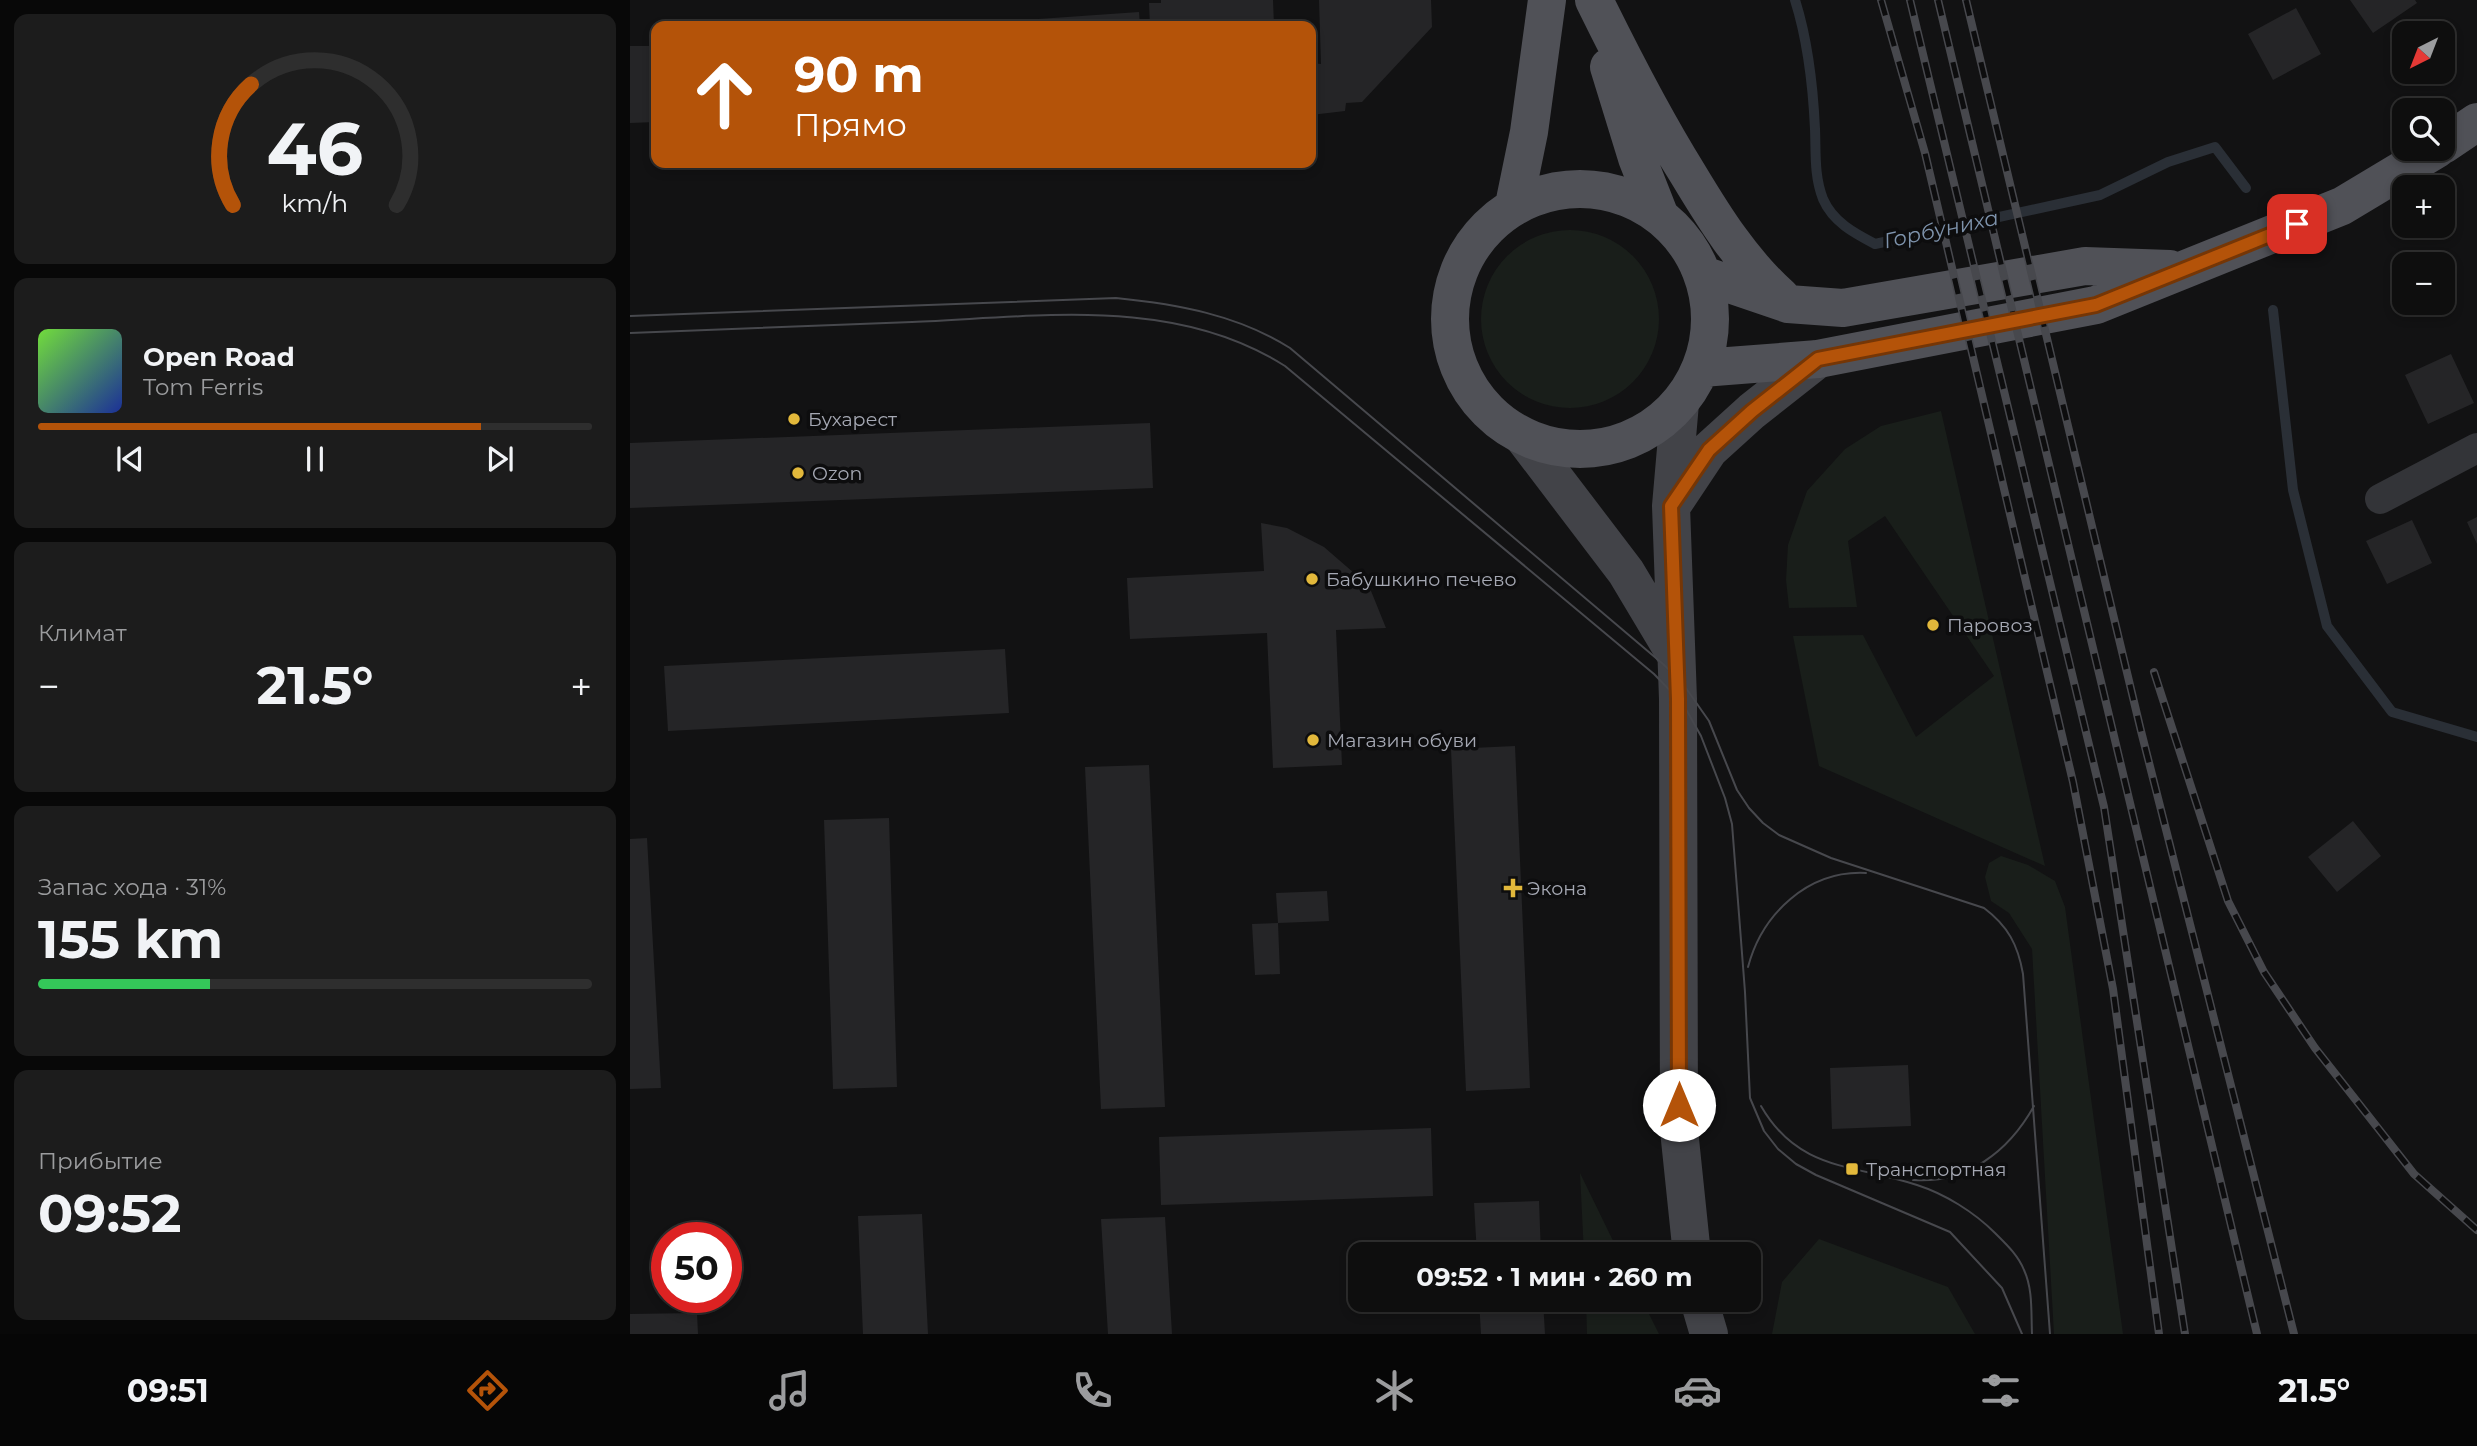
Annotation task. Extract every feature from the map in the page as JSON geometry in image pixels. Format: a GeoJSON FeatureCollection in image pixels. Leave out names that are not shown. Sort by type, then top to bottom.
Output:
{"type":"FeatureCollection","features":[{"type":"Feature","properties":{"kind":"main road"},"geometry":{"type":"LineString","coordinates":[[1514,205],[1529,132],[1548,0]]}},
{"type":"Feature","properties":{"kind":"main road"},"geometry":{"type":"LineString","coordinates":[[1588,0],[1637,158],[1659,214]]}},
{"type":"Feature","properties":{"kind":"main road"},"geometry":{"type":"LineString","coordinates":[[1594,0],[1627,67],[1711,212],[1746,262],[1788,304]]}},
{"type":"Feature","properties":{"kind":"main road"},"geometry":{"type":"LineString","coordinates":[[2455,137],[2477,122]]}},
{"type":"Feature","properties":{"kind":"main road"},"geometry":{"type":"LineString","coordinates":[[1702,369],[1818,359],[2096,305],[2342,206],[2417,161]]}},
{"type":"Feature","properties":{"kind":"main road"},"geometry":{"type":"LineString","coordinates":[[1588,188],[1625,196],[1659,214],[1685,242],[1703,275],[1710,306],[1710,338],[1702,369],[1681,403],[1648,431],[1608,447],[1566,449],[1524,438],[1498,421],[1475,399],[1460,372],[1449,332],[1451,292],[1465,255],[1490,223],[1514,205],[1549,191],[1588,188]]}},
{"type":"Feature","properties":{"kind":"main road"},"geometry":{"type":"LineString","coordinates":[[1703,275],[1788,304],[1843,308],[2085,266],[2182,269]]}},
{"type":"Feature","properties":{"kind":"main road"},"geometry":{"type":"LineString","coordinates":[[1671,506],[1709,450],[1752,411],[1818,359]]}},
{"type":"Feature","properties":{"kind":"main road"},"geometry":{"type":"LineString","coordinates":[[1681,403],[1671,506],[1678,699],[1679,1130],[1691,1242]]}},
{"type":"Feature","properties":{"kind":"main road"},"geometry":{"type":"LineString","coordinates":[[1524,438],[1626,572],[1676,655]]}},
{"type":"Feature","properties":{"kind":"main road"},"geometry":{"type":"LineString","coordinates":[[1703,1312],[1709,1334]]}},
{"type":"Feature","properties":{"kind":"street"},"geometry":{"type":"LineString","coordinates":[[2380,499],[2477,448]]}},
{"type":"Feature","properties":{"kind":"shaded area"},"geometry":{"type":"Polygon","coordinates":[[[1570,230],[1604,237],[1633,256],[1652,285],[1659,319],[1652,353],[1633,382],[1604,401],[1570,408],[1536,401],[1507,382],[1488,353],[1481,319],[1488,285],[1507,256],[1536,237],[1570,230]]]}},
{"type":"Feature","properties":{"kind":"shaded area"},"geometry":{"type":"Polygon","coordinates":[[[1941,411],[2045,866],[1819,766],[1793,636],[1863,635],[1916,737],[1994,676],[1885,516],[1848,541],[1857,607],[1789,608],[1786,580],[1788,545],[1807,491],[1845,449],[1881,426],[1941,411]]]}},
{"type":"Feature","properties":{"kind":"shaded area"},"geometry":{"type":"Polygon","coordinates":[[[2001,856],[2028,865],[2055,881],[2065,907],[2123,1334],[2054,1334],[2032,949],[2009,913],[1991,901],[1985,877],[1989,863],[2001,856]]]}},
{"type":"Feature","properties":{"kind":"shaded area"},"geometry":{"type":"Polygon","coordinates":[[[1580,1173],[1614,1242],[1583,1242],[1580,1173]]]}},
{"type":"Feature","properties":{"kind":"shaded area"},"geometry":{"type":"Polygon","coordinates":[[[1819,1239],[1948,1287],[1975,1334],[1772,1334],[1782,1282],[1819,1239]]]}},
{"type":"Feature","properties":{"kind":"shaded area"},"geometry":{"type":"Polygon","coordinates":[[[1586,1312],[1648,1312],[1659,1334],[1587,1334],[1586,1312]]]}},
{"type":"Feature","properties":{"kind":"building"},"geometry":{"type":"Polygon","coordinates":[[[1161,0],[1273,0],[1274,21],[1150,21],[1149,3],[1161,3],[1161,0]]]}},
{"type":"Feature","properties":{"kind":"building"},"geometry":{"type":"Polygon","coordinates":[[[1319,0],[1431,0],[1432,27],[1362,102],[1346,103],[1345,111],[1316,114],[1316,64],[1321,64],[1319,0]]]}},
{"type":"Feature","properties":{"kind":"building"},"geometry":{"type":"Polygon","coordinates":[[[2350,0],[2415,0],[2417,3],[2373,33],[2350,0]]]}},
{"type":"Feature","properties":{"kind":"building"},"geometry":{"type":"Polygon","coordinates":[[[2296,8],[2321,54],[2273,80],[2248,34],[2296,8]]]}},
{"type":"Feature","properties":{"kind":"building"},"geometry":{"type":"Polygon","coordinates":[[[1139,12],[1140,21],[1024,21],[1139,12]]]}},
{"type":"Feature","properties":{"kind":"building"},"geometry":{"type":"Polygon","coordinates":[[[630,46],[651,46],[651,122],[630,123],[630,46]]]}},
{"type":"Feature","properties":{"kind":"building"},"geometry":{"type":"Polygon","coordinates":[[[2451,354],[2474,403],[2428,424],[2405,375],[2451,354]]]}},
{"type":"Feature","properties":{"kind":"building"},"geometry":{"type":"Polygon","coordinates":[[[1150,423],[1153,488],[630,508],[630,443],[1150,423]]]}},
{"type":"Feature","properties":{"kind":"building"},"geometry":{"type":"Polygon","coordinates":[[[2477,517],[2477,544],[2467,522],[2477,517]]]}},
{"type":"Feature","properties":{"kind":"building"},"geometry":{"type":"Polygon","coordinates":[[[2412,520],[2432,563],[2387,584],[2366,541],[2412,520]]]}},
{"type":"Feature","properties":{"kind":"building"},"geometry":{"type":"Polygon","coordinates":[[[1261,523],[1287,528],[1324,547],[1369,586],[1386,628],[1336,630],[1342,765],[1273,768],[1267,633],[1130,639],[1127,578],[1264,571],[1261,523]]]}},
{"type":"Feature","properties":{"kind":"building"},"geometry":{"type":"Polygon","coordinates":[[[1005,649],[1009,713],[668,731],[664,666],[1005,649]]]}},
{"type":"Feature","properties":{"kind":"building"},"geometry":{"type":"Polygon","coordinates":[[[1515,746],[1530,1088],[1466,1091],[1451,749],[1515,746]]]}},
{"type":"Feature","properties":{"kind":"building"},"geometry":{"type":"Polygon","coordinates":[[[1149,765],[1165,1107],[1101,1109],[1085,767],[1149,765]]]}},
{"type":"Feature","properties":{"kind":"building"},"geometry":{"type":"Polygon","coordinates":[[[889,818],[897,1087],[833,1089],[824,820],[889,818]]]}},
{"type":"Feature","properties":{"kind":"building"},"geometry":{"type":"Polygon","coordinates":[[[2353,821],[2381,856],[2337,892],[2308,857],[2353,821]]]}},
{"type":"Feature","properties":{"kind":"building"},"geometry":{"type":"Polygon","coordinates":[[[647,838],[661,1088],[630,1089],[630,839],[647,838]]]}},
{"type":"Feature","properties":{"kind":"building"},"geometry":{"type":"Polygon","coordinates":[[[1327,891],[1329,921],[1278,923],[1276,893],[1327,891]]]}},
{"type":"Feature","properties":{"kind":"building"},"geometry":{"type":"Polygon","coordinates":[[[1278,923],[1280,974],[1255,975],[1252,924],[1278,923]]]}},
{"type":"Feature","properties":{"kind":"building"},"geometry":{"type":"Polygon","coordinates":[[[1908,1065],[1911,1126],[1832,1129],[1830,1068],[1908,1065]]]}},
{"type":"Feature","properties":{"kind":"building"},"geometry":{"type":"Polygon","coordinates":[[[1431,1128],[1433,1196],[1161,1205],[1159,1137],[1431,1128]]]}},
{"type":"Feature","properties":{"kind":"building"},"geometry":{"type":"Polygon","coordinates":[[[1539,1201],[1541,1242],[1476,1242],[1474,1203],[1539,1201]]]}},
{"type":"Feature","properties":{"kind":"building"},"geometry":{"type":"Polygon","coordinates":[[[922,1214],[928,1334],[863,1334],[858,1216],[922,1214]]]}},
{"type":"Feature","properties":{"kind":"building"},"geometry":{"type":"Polygon","coordinates":[[[1165,1217],[1172,1334],[1108,1334],[1101,1219],[1165,1217]]]}},
{"type":"Feature","properties":{"kind":"building"},"geometry":{"type":"Polygon","coordinates":[[[1480,1312],[1544,1312],[1545,1334],[1481,1334],[1480,1312]]]}},
{"type":"Feature","properties":{"kind":"building"},"geometry":{"type":"Polygon","coordinates":[[[697,1313],[698,1334],[630,1334],[630,1314],[697,1313]]]}},
{"type":"Feature","properties":{"kind":"waterway","name":"Горбуниха"},"geometry":{"type":"LineString","coordinates":[[1795,0],[1809,64],[1820,190],[1827,207],[1838,220],[1875,244],[2100,195],[2168,162],[2215,147],[2246,188]]}},
{"type":"Feature","properties":{"kind":"waterway","name":"Горбуниха"},"geometry":{"type":"LineString","coordinates":[[2273,310],[2293,490],[2327,626],[2392,712],[2477,737]]}},
{"type":"Feature","properties":{"kind":"tram line"},"geometry":{"type":"LineString","coordinates":[[630,316],[1116,298],[1184,308],[1228,319],[1290,348],[1681,681],[1709,721],[1737,790],[1763,823],[1779,835],[1831,858],[1984,908],[2006,929],[2015,945],[2023,974],[2050,1334]]}},
{"type":"Feature","properties":{"kind":"tram line"},"geometry":{"type":"LineString","coordinates":[[630,333],[1056,315],[1104,316],[1197,328],[1242,344],[1285,366],[1654,674],[1683,704],[1701,736],[1732,824],[1750,1098],[1764,1131],[1778,1149],[1796,1164],[1816,1175],[1950,1232],[2002,1288],[2022,1334]]}},
{"type":"Feature","properties":{"kind":"tram line"},"geometry":{"type":"LineString","coordinates":[[1748,967],[1764,930],[1776,913],[1791,899],[1807,887],[1825,879],[1866,873]]}},
{"type":"Feature","properties":{"kind":"tram line"},"geometry":{"type":"LineString","coordinates":[[1761,1106],[1776,1127],[1810,1154],[1938,1193],[1959,1204],[1987,1225],[2018,1259],[2027,1277],[2032,1334]]}},
{"type":"Feature","properties":{"kind":"tram line"},"geometry":{"type":"LineString","coordinates":[[1913,1180],[1951,1176],[1984,1161],[2012,1137],[2034,1106]]}},
{"type":"Feature","properties":{"kind":"railway"},"geometry":{"type":"LineString","coordinates":[[1881,0],[1925,153],[2073,782],[2113,989],[2159,1334]]}},
{"type":"Feature","properties":{"kind":"railway"},"geometry":{"type":"LineString","coordinates":[[1910,0],[2104,807],[2185,1334]]}},
{"type":"Feature","properties":{"kind":"railway"},"geometry":{"type":"LineString","coordinates":[[1938,0],[2257,1334]]}},
{"type":"Feature","properties":{"kind":"railway"},"geometry":{"type":"LineString","coordinates":[[1966,0],[2141,731],[2294,1334]]}},
{"type":"Feature","properties":{"kind":"railway"},"geometry":{"type":"LineString","coordinates":[[2154,672],[2228,901],[2264,972],[2315,1048],[2414,1174],[2477,1230]]}},
{"type":"Feature","properties":{"kind":"place","name":"Бухарест"},"geometry":{"type":"Point","coordinates":[794,419]}},
{"type":"Feature","properties":{"kind":"place","name":"Ozon"},"geometry":{"type":"Point","coordinates":[798,473]}},
{"type":"Feature","properties":{"kind":"place","name":"Бабушкино печево"},"geometry":{"type":"Point","coordinates":[1312,579]}},
{"type":"Feature","properties":{"kind":"place","name":"Паровоз"},"geometry":{"type":"Point","coordinates":[1933,625]}},
{"type":"Feature","properties":{"kind":"place","name":"Магазин обуви"},"geometry":{"type":"Point","coordinates":[1313,740]}},
{"type":"Feature","properties":{"kind":"place","name":"Экона"},"geometry":{"type":"Point","coordinates":[1513,888]}},
{"type":"Feature","properties":{"kind":"place","name":"Транспортная"},"geometry":{"type":"Point","coordinates":[1852,1169]}},
{"type":"Feature","properties":{"kind":"route"},"geometry":{"type":"LineString","coordinates":[[1679,1105],[1678,699],[1671,506],[1709,450],[1752,411],[1818,359],[2096,305],[2297,224]]}}]}
